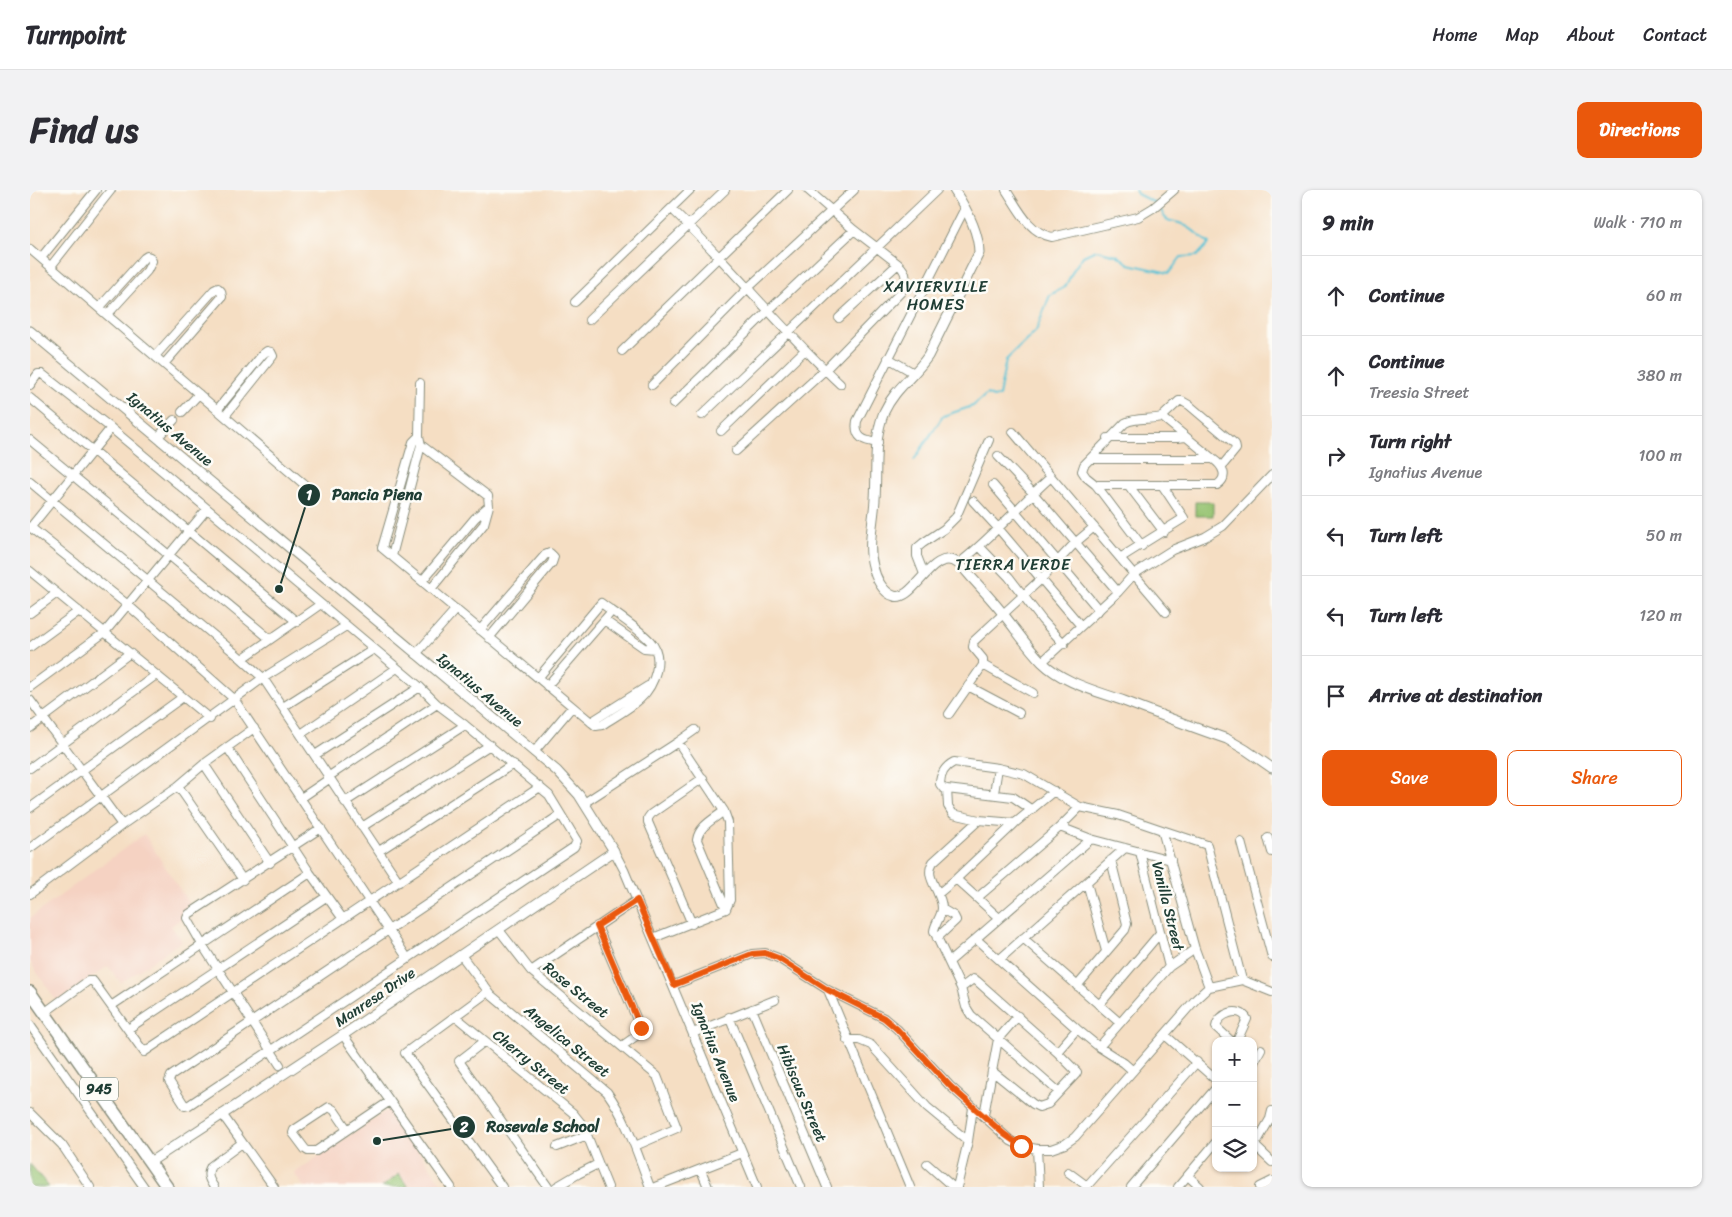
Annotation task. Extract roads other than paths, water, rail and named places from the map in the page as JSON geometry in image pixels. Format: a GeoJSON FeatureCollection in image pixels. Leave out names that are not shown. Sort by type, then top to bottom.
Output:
{"type":"FeatureCollection","features":[{"type":"Feature","properties":{"kind":"main road","name":"945"},"geometry":{"type":"LineString","coordinates":[[30,992],[167,1187]]}},
{"type":"Feature","properties":{"kind":"street"},"geometry":{"type":"LineString","coordinates":[[41,258],[96,190]]}},
{"type":"Feature","properties":{"kind":"street"},"geometry":{"type":"LineString","coordinates":[[50,266],[111,190]]}},
{"type":"Feature","properties":{"kind":"street"},"geometry":{"type":"LineString","coordinates":[[575,302],[690,190]]}},
{"type":"Feature","properties":{"kind":"street"},"geometry":{"type":"LineString","coordinates":[[589,320],[725,190]]}},
{"type":"Feature","properties":{"kind":"street"},"geometry":{"type":"LineString","coordinates":[[622,351],[788,190]]}},
{"type":"Feature","properties":{"kind":"street"},"geometry":{"type":"LineString","coordinates":[[652,385],[749,287],[854,190]]}},
{"type":"Feature","properties":{"kind":"street"},"geometry":{"type":"LineString","coordinates":[[702,415],[937,190]]}},
{"type":"Feature","properties":{"kind":"street"},"geometry":{"type":"LineString","coordinates":[[954,190],[965,208],[978,238],[979,253],[928,356],[901,385],[889,402],[880,427],[871,545],[873,568],[880,583],[888,593],[896,597],[904,596],[924,574],[938,563],[947,561],[958,564],[1003,614],[1042,662],[1059,675],[1227,739],[1272,768]]}},
{"type":"Feature","properties":{"kind":"street"},"geometry":{"type":"LineString","coordinates":[[1006,190],[1028,224],[1043,235],[1052,237],[1138,217],[1153,208],[1174,190]]}},
{"type":"Feature","properties":{"kind":"street"},"geometry":{"type":"LineString","coordinates":[[736,451],[825,370],[901,292],[906,278],[904,270],[898,264],[854,230],[811,191]]}},
{"type":"Feature","properties":{"kind":"street"},"geometry":{"type":"LineString","coordinates":[[878,443],[866,441],[858,436],[855,429],[857,421],[965,208]]}},
{"type":"Feature","properties":{"kind":"street"},"geometry":{"type":"LineString","coordinates":[[672,209],[749,287],[805,350],[840,384]]}},
{"type":"Feature","properties":{"kind":"street"},"geometry":{"type":"LineString","coordinates":[[674,404],[769,310],[854,230]]}},
{"type":"Feature","properties":{"kind":"street"},"geometry":{"type":"LineString","coordinates":[[30,249],[306,486]]}},
{"type":"Feature","properties":{"kind":"street"},"geometry":{"type":"LineString","coordinates":[[99,308],[144,258],[150,257],[152,261],[147,271],[107,315]]}},
{"type":"Feature","properties":{"kind":"street"},"geometry":{"type":"LineString","coordinates":[[839,318],[898,264]]}},
{"type":"Feature","properties":{"kind":"street"},"geometry":{"type":"LineString","coordinates":[[155,356],[214,290],[218,288],[221,291],[222,297],[211,312],[164,364]]}},
{"type":"Feature","properties":{"kind":"street","name":"Ignatius Avenue"},"geometry":{"type":"LineString","coordinates":[[30,331],[565,779],[584,803],[624,870],[674,985],[757,1187]]}},
{"type":"Feature","properties":{"kind":"street"},"geometry":{"type":"LineString","coordinates":[[721,431],[805,350]]}},
{"type":"Feature","properties":{"kind":"street"},"geometry":{"type":"LineString","coordinates":[[217,410],[263,354],[267,351],[271,352],[273,356],[225,416]]}},
{"type":"Feature","properties":{"kind":"street"},"geometry":{"type":"LineString","coordinates":[[888,358],[914,373]]}},
{"type":"Feature","properties":{"kind":"street"},"geometry":{"type":"LineString","coordinates":[[30,385],[38,374],[42,374],[111,428],[420,687],[437,704],[540,787],[554,801],[560,815],[577,841],[576,845],[408,959],[188,1106],[184,1105],[169,1081],[171,1076],[560,815]]}},
{"type":"Feature","properties":{"kind":"street"},"geometry":{"type":"LineString","coordinates":[[392,556],[421,445],[419,436],[420,383]]}},
{"type":"Feature","properties":{"kind":"street"},"geometry":{"type":"LineString","coordinates":[[182,412],[199,394]]}},
{"type":"Feature","properties":{"kind":"street"},"geometry":{"type":"LineString","coordinates":[[30,398],[297,622]]}},
{"type":"Feature","properties":{"kind":"street"},"geometry":{"type":"LineString","coordinates":[[1142,546],[1096,485],[1082,471],[1084,465],[1108,438],[1129,420],[1154,419],[1162,416],[1178,401],[1182,401],[1236,446],[1233,454],[1222,466]]}},
{"type":"Feature","properties":{"kind":"street"},"geometry":{"type":"LineString","coordinates":[[1096,485],[1217,485],[1221,482],[1224,477],[1222,466],[1162,416]]}},
{"type":"Feature","properties":{"kind":"street"},"geometry":{"type":"LineString","coordinates":[[158,437],[174,420]]}},
{"type":"Feature","properties":{"kind":"street"},"geometry":{"type":"LineString","coordinates":[[111,428],[30,527],[129,606],[234,699],[408,959]]}},
{"type":"Feature","properties":{"kind":"street"},"geometry":{"type":"LineString","coordinates":[[1013,432],[1166,612]]}},
{"type":"Feature","properties":{"kind":"street"},"geometry":{"type":"LineString","coordinates":[[419,436],[413,442],[381,547],[489,638],[596,726],[602,725],[640,700],[650,684],[658,665],[658,657],[651,642],[602,603],[538,678]]}},
{"type":"Feature","properties":{"kind":"street"},"geometry":{"type":"LineString","coordinates":[[1108,438],[1186,437]]}},
{"type":"Feature","properties":{"kind":"street"},"geometry":{"type":"LineString","coordinates":[[30,440],[270,639]]}},
{"type":"Feature","properties":{"kind":"street"},"geometry":{"type":"LineString","coordinates":[[924,574],[917,556],[917,548],[956,517],[990,440]]}},
{"type":"Feature","properties":{"kind":"street"},"geometry":{"type":"LineString","coordinates":[[421,445],[488,496],[489,506],[484,524],[431,589]]}},
{"type":"Feature","properties":{"kind":"street"},"geometry":{"type":"LineString","coordinates":[[998,456],[1033,493],[1118,592]]}},
{"type":"Feature","properties":{"kind":"street"},"geometry":{"type":"LineString","coordinates":[[1090,459],[1213,459]]}},
{"type":"Feature","properties":{"kind":"street"},"geometry":{"type":"LineString","coordinates":[[1042,662],[1064,644],[1134,574],[1172,550],[1205,537],[1223,526],[1272,475]]}},
{"type":"Feature","properties":{"kind":"street"},"geometry":{"type":"LineString","coordinates":[[958,564],[980,547],[1051,477]]}},
{"type":"Feature","properties":{"kind":"street"},"geometry":{"type":"LineString","coordinates":[[30,482],[150,580],[263,678],[399,882]]}},
{"type":"Feature","properties":{"kind":"street"},"geometry":{"type":"LineString","coordinates":[[993,485],[1099,610]]}},
{"type":"Feature","properties":{"kind":"street"},"geometry":{"type":"LineString","coordinates":[[1120,558],[1184,518],[1162,485]]}},
{"type":"Feature","properties":{"kind":"street"},"geometry":{"type":"LineString","coordinates":[[1128,486],[1164,532]]}},
{"type":"Feature","properties":{"kind":"street"},"geometry":{"type":"LineString","coordinates":[[973,501],[1081,626]]}},
{"type":"Feature","properties":{"kind":"street"},"geometry":{"type":"LineString","coordinates":[[422,581],[475,518],[489,506]]}},
{"type":"Feature","properties":{"kind":"street"},"geometry":{"type":"LineString","coordinates":[[30,687],[105,632],[129,606],[207,509]]}},
{"type":"Feature","properties":{"kind":"street"},"geometry":{"type":"LineString","coordinates":[[949,714],[983,664],[983,659],[972,644],[976,638],[1023,596],[1094,527]]}},
{"type":"Feature","properties":{"kind":"street"},"geometry":{"type":"LineString","coordinates":[[980,547],[1009,577],[1064,644]]}},
{"type":"Feature","properties":{"kind":"street"},"geometry":{"type":"LineString","coordinates":[[480,630],[546,555],[550,553],[554,557],[552,563],[489,638]]}},
{"type":"Feature","properties":{"kind":"street"},"geometry":{"type":"LineString","coordinates":[[32,575],[57,593],[210,719]]}},
{"type":"Feature","properties":{"kind":"street"},"geometry":{"type":"LineString","coordinates":[[30,613],[57,593]]}},
{"type":"Feature","properties":{"kind":"street"},"geometry":{"type":"LineString","coordinates":[[242,658],[321,604]]}},
{"type":"Feature","properties":{"kind":"street"},"geometry":{"type":"LineString","coordinates":[[416,654],[456,609]]}},
{"type":"Feature","properties":{"kind":"street"},"geometry":{"type":"LineString","coordinates":[[30,647],[79,611]]}},
{"type":"Feature","properties":{"kind":"street"},"geometry":{"type":"LineString","coordinates":[[547,686],[612,611]]}},
{"type":"Feature","properties":{"kind":"street"},"geometry":{"type":"LineString","coordinates":[[604,620],[644,648],[655,649]]}},
{"type":"Feature","properties":{"kind":"street"},"geometry":{"type":"LineString","coordinates":[[30,848],[210,719],[263,678],[346,626]]}},
{"type":"Feature","properties":{"kind":"street"},"geometry":{"type":"LineString","coordinates":[[283,707],[374,649]]}},
{"type":"Feature","properties":{"kind":"street"},"geometry":{"type":"LineString","coordinates":[[30,728],[130,653]]}},
{"type":"Feature","properties":{"kind":"street"},"geometry":{"type":"LineString","coordinates":[[983,664],[1033,693]]}},
{"type":"Feature","properties":{"kind":"street"},"geometry":{"type":"LineString","coordinates":[[301,734],[397,668]]}},
{"type":"Feature","properties":{"kind":"street"},"geometry":{"type":"LineString","coordinates":[[30,768],[156,675]]}},
{"type":"Feature","properties":{"kind":"street"},"geometry":{"type":"LineString","coordinates":[[968,686],[1018,713]]}},
{"type":"Feature","properties":{"kind":"street"},"geometry":{"type":"LineString","coordinates":[[315,755],[420,687]]}},
{"type":"Feature","properties":{"kind":"street"},"geometry":{"type":"LineString","coordinates":[[30,808],[81,769],[183,697]]}},
{"type":"Feature","properties":{"kind":"street"},"geometry":{"type":"LineString","coordinates":[[30,700],[122,825]]}},
{"type":"Feature","properties":{"kind":"street"},"geometry":{"type":"LineString","coordinates":[[301,798],[437,704]]}},
{"type":"Feature","properties":{"kind":"street"},"geometry":{"type":"LineString","coordinates":[[534,752],[572,707]]}},
{"type":"Feature","properties":{"kind":"street"},"geometry":{"type":"LineString","coordinates":[[345,802],[465,725]]}},
{"type":"Feature","properties":{"kind":"street"},"geometry":{"type":"LineString","coordinates":[[30,894],[254,728]]}},
{"type":"Feature","properties":{"kind":"street"},"geometry":{"type":"LineString","coordinates":[[584,803],[695,730]]}},
{"type":"Feature","properties":{"kind":"street"},"geometry":{"type":"LineString","coordinates":[[653,938],[726,909],[730,902],[728,822],[724,811],[678,742]]}},
{"type":"Feature","properties":{"kind":"street"},"geometry":{"type":"LineString","coordinates":[[362,827],[490,745]]}},
{"type":"Feature","properties":{"kind":"street"},"geometry":{"type":"LineString","coordinates":[[227,747],[310,874],[343,919]]}},
{"type":"Feature","properties":{"kind":"street"},"geometry":{"type":"LineString","coordinates":[[1032,810],[1013,797],[994,793],[947,789],[941,786],[940,779],[949,765],[954,762],[998,768],[1028,775],[1080,808],[1118,815],[1207,845],[1242,980]]}},
{"type":"Feature","properties":{"kind":"street"},"geometry":{"type":"LineString","coordinates":[[204,764],[270,862]]}},
{"type":"Feature","properties":{"kind":"street"},"geometry":{"type":"LineString","coordinates":[[379,851],[513,764]]}},
{"type":"Feature","properties":{"kind":"street"},"geometry":{"type":"LineString","coordinates":[[994,793],[998,768]]}},
{"type":"Feature","properties":{"kind":"street"},"geometry":{"type":"LineString","coordinates":[[692,924],[648,822],[648,818],[703,778]]}},
{"type":"Feature","properties":{"kind":"street"},"geometry":{"type":"LineString","coordinates":[[178,786],[243,880]]}},
{"type":"Feature","properties":{"kind":"street"},"geometry":{"type":"LineString","coordinates":[[44,1013],[90,981],[93,982],[144,1052],[540,787]]}},
{"type":"Feature","properties":{"kind":"street"},"geometry":{"type":"LineString","coordinates":[[947,789],[948,806],[952,814],[979,820],[1015,823]]}},
{"type":"Feature","properties":{"kind":"street"},"geometry":{"type":"LineString","coordinates":[[938,894],[1015,823],[1054,792]]}},
{"type":"Feature","properties":{"kind":"street"},"geometry":{"type":"LineString","coordinates":[[977,898],[1080,808]]}},
{"type":"Feature","properties":{"kind":"street"},"geometry":{"type":"LineString","coordinates":[[724,811],[702,828],[697,840],[726,909]]}},
{"type":"Feature","properties":{"kind":"street"},"geometry":{"type":"LineString","coordinates":[[979,820],[933,862],[930,868],[929,873],[942,909],[934,928],[969,1012],[1059,1092]]}},
{"type":"Feature","properties":{"kind":"street"},"geometry":{"type":"LineString","coordinates":[[1060,827],[1125,848],[1171,860]]}},
{"type":"Feature","properties":{"kind":"street"},"geometry":{"type":"LineString","coordinates":[[280,1064],[187,920],[188,916],[321,828]]}},
{"type":"Feature","properties":{"kind":"street"},"geometry":{"type":"LineString","coordinates":[[1162,830],[1195,949],[1209,987]]}},
{"type":"Feature","properties":{"kind":"street"},"geometry":{"type":"LineString","coordinates":[[949,962],[1092,838]]}},
{"type":"Feature","properties":{"kind":"street"},"geometry":{"type":"LineString","coordinates":[[1268,838],[1272,852]]}},
{"type":"Feature","properties":{"kind":"street"},"geometry":{"type":"LineString","coordinates":[[1240,842],[1272,957]]}},
{"type":"Feature","properties":{"kind":"street"},"geometry":{"type":"LineString","coordinates":[[1000,959],[1125,848]]}},
{"type":"Feature","properties":{"kind":"street","name":"Manresa Drive"},"geometry":{"type":"LineString","coordinates":[[150,1162],[343,1036],[614,852]]}},
{"type":"Feature","properties":{"kind":"street","name":"Vanilla Street"},"geometry":{"type":"LineString","coordinates":[[1140,852],[1169,967]]}},
{"type":"Feature","properties":{"kind":"street"},"geometry":{"type":"LineString","coordinates":[[1077,986],[1125,930],[1127,924],[1111,860]]}},
{"type":"Feature","properties":{"kind":"street"},"geometry":{"type":"LineString","coordinates":[[111,1006],[310,874]]}},
{"type":"Feature","properties":{"kind":"street"},"geometry":{"type":"LineString","coordinates":[[956,879],[999,918]]}},
{"type":"Feature","properties":{"kind":"street"},"geometry":{"type":"LineString","coordinates":[[1087,883],[1106,951]]}},
{"type":"Feature","properties":{"kind":"street"},"geometry":{"type":"LineString","coordinates":[[128,1029],[326,897]]}},
{"type":"Feature","properties":{"kind":"street"},"geometry":{"type":"LineString","coordinates":[[531,971],[637,900]]}},
{"type":"Feature","properties":{"kind":"street"},"geometry":{"type":"LineString","coordinates":[[937,938],[956,920],[954,916],[942,909]]}},
{"type":"Feature","properties":{"kind":"street"},"geometry":{"type":"LineString","coordinates":[[597,926],[641,1028],[639,1034],[622,1046]]}},
{"type":"Feature","properties":{"kind":"street","name":"Rose Street"},"geometry":{"type":"LineString","coordinates":[[499,930],[531,971],[660,1075],[677,1128],[635,1146]]}},
{"type":"Feature","properties":{"kind":"street"},"geometry":{"type":"LineString","coordinates":[[1099,1005],[1160,934]]}},
{"type":"Feature","properties":{"kind":"street"},"geometry":{"type":"LineString","coordinates":[[1023,938],[1120,1023]]}},
{"type":"Feature","properties":{"kind":"street"},"geometry":{"type":"LineString","coordinates":[[976,939],[1076,1029],[1099,1047],[1124,1062],[1133,1072]]}},
{"type":"Feature","properties":{"kind":"street"},"geometry":{"type":"LineString","coordinates":[[1099,1047],[1169,967],[1195,949]]}},
{"type":"Feature","properties":{"kind":"street"},"geometry":{"type":"LineString","coordinates":[[674,985],[746,956],[765,953],[778,958],[828,990],[876,1013],[891,1024],[950,1086],[1011,1141],[1021,1146],[1037,1149],[1050,1149],[1065,1144],[1075,1137],[1196,999],[1209,987],[1242,980],[1272,992]]}},
{"type":"Feature","properties":{"kind":"street","name":"Angelica Street"},"geometry":{"type":"LineString","coordinates":[[462,955],[488,992],[607,1092],[613,1100],[635,1146],[650,1187]]}},
{"type":"Feature","properties":{"kind":"street"},"geometry":{"type":"LineString","coordinates":[[960,988],[975,979],[1018,1016],[1077,1072],[1048,1104],[1039,1107],[992,1071]]}},
{"type":"Feature","properties":{"kind":"street"},"geometry":{"type":"LineString","coordinates":[[828,990],[847,1040],[910,1187]]}},
{"type":"Feature","properties":{"kind":"street"},"geometry":{"type":"LineString","coordinates":[[488,992],[405,1053],[502,1187]]}},
{"type":"Feature","properties":{"kind":"street"},"geometry":{"type":"LineString","coordinates":[[693,1033],[775,1000]]}},
{"type":"Feature","properties":{"kind":"street","name":"Hibiscus Street"},"geometry":{"type":"LineString","coordinates":[[752,1009],[826,1187]]}},
{"type":"Feature","properties":{"kind":"street"},"geometry":{"type":"LineString","coordinates":[[1227,1037],[1216,1027],[1217,1022],[1220,1017],[1226,1014],[1240,1012],[1244,1014],[1246,1019],[1239,1037]]}},
{"type":"Feature","properties":{"kind":"street"},"geometry":{"type":"LineString","coordinates":[[984,1115],[998,1039],[1018,1016]]}},
{"type":"Feature","properties":{"kind":"street","name":"Cherry Street"},"geometry":{"type":"LineString","coordinates":[[456,1017],[572,1113],[581,1123],[608,1187]]}},
{"type":"Feature","properties":{"kind":"street"},"geometry":{"type":"LineString","coordinates":[[729,1017],[801,1187]]}},
{"type":"Feature","properties":{"kind":"street"},"geometry":{"type":"LineString","coordinates":[[30,1025],[144,1187]]}},
{"type":"Feature","properties":{"kind":"street"},"geometry":{"type":"LineString","coordinates":[[1057,1052],[1076,1029]]}},
{"type":"Feature","properties":{"kind":"street"},"geometry":{"type":"LineString","coordinates":[[1165,1035],[1212,1076]]}},
{"type":"Feature","properties":{"kind":"street"},"geometry":{"type":"LineString","coordinates":[[343,1036],[451,1187]]}},
{"type":"Feature","properties":{"kind":"street"},"geometry":{"type":"LineString","coordinates":[[847,1040],[859,1040],[871,1045],[927,1107],[968,1142]]}},
{"type":"Feature","properties":{"kind":"street"},"geometry":{"type":"LineString","coordinates":[[485,1041],[459,1061],[548,1187]]}},
{"type":"Feature","properties":{"kind":"street"},"geometry":{"type":"LineString","coordinates":[[1257,1056],[1261,1048]]}},
{"type":"Feature","properties":{"kind":"street"},"geometry":{"type":"LineString","coordinates":[[1068,1172],[1086,1186],[1196,1062]]}},
{"type":"Feature","properties":{"kind":"street"},"geometry":{"type":"LineString","coordinates":[[1132,1187],[1212,1093]]}},
{"type":"Feature","properties":{"kind":"street"},"geometry":{"type":"LineString","coordinates":[[347,1130],[334,1110],[329,1107],[294,1130],[293,1133],[303,1148],[308,1151],[316,1150],[347,1130],[390,1101]]}},
{"type":"Feature","properties":{"kind":"street"},"geometry":{"type":"LineString","coordinates":[[926,1164],[955,1187],[968,1142],[973,1108]]}},
{"type":"Feature","properties":{"kind":"street"},"geometry":{"type":"LineString","coordinates":[[30,1113],[59,1142],[90,1187]]}},
{"type":"Feature","properties":{"kind":"street"},"geometry":{"type":"LineString","coordinates":[[222,1114],[274,1187]]}},
{"type":"Feature","properties":{"kind":"street"},"geometry":{"type":"LineString","coordinates":[[1257,1140],[1271,1117]]}},
{"type":"Feature","properties":{"kind":"street"},"geometry":{"type":"LineString","coordinates":[[557,1147],[587,1135]]}},
{"type":"Feature","properties":{"kind":"street"},"geometry":{"type":"LineString","coordinates":[[214,1187],[209,1179],[208,1170],[242,1143]]}},
{"type":"Feature","properties":{"kind":"street"},"geometry":{"type":"LineString","coordinates":[[1178,1187],[1212,1147]]}},
{"type":"Feature","properties":{"kind":"street"},"geometry":{"type":"LineString","coordinates":[[1257,1148],[1272,1162]]}},
{"type":"Feature","properties":{"kind":"street"},"geometry":{"type":"LineString","coordinates":[[1037,1149],[1039,1187]]}},
{"type":"Feature","properties":{"kind":"street"},"geometry":{"type":"LineString","coordinates":[[655,1187],[742,1153]]}},
{"type":"Feature","properties":{"kind":"street"},"geometry":{"type":"LineString","coordinates":[[556,1187],[598,1164]]}},
{"type":"Feature","properties":{"kind":"street"},"geometry":{"type":"LineString","coordinates":[[701,1170],[708,1187]]}},
{"type":"Feature","properties":{"kind":"street"},"geometry":{"type":"LineString","coordinates":[[1188,1176],[1200,1187]]}},
{"type":"Feature","properties":{"kind":"street"},"geometry":{"type":"LineString","coordinates":[[1260,1187],[1272,1181]]}},
{"type":"Feature","properties":{"kind":"waterway"},"geometry":{"type":"LineString","coordinates":[[1135,190],[1137,194],[1155,203]]}},
{"type":"Feature","properties":{"kind":"waterway"},"geometry":{"type":"LineString","coordinates":[[914,460],[943,416],[973,406],[987,394],[993,397],[999,396],[1006,360],[1036,331],[1050,295],[1065,287],[1083,256],[1096,250],[1117,255],[1129,264],[1169,273],[1181,257],[1197,256],[1209,243],[1181,223],[1170,221],[1164,217],[1159,205]]}},
{"type":"Feature","properties":{"kind":"place","name":"Pancia Piena"},"geometry":{"type":"Point","coordinates":[279,589]}},
{"type":"Feature","properties":{"kind":"place","name":"Rosevale School"},"geometry":{"type":"Point","coordinates":[377,1141]}},
{"type":"Feature","properties":{"kind":"district","name":"XAVIERVILLE HOMES"},"geometry":{"type":"Point","coordinates":[936,295]}},
{"type":"Feature","properties":{"kind":"district","name":"TIERRA VERDE"},"geometry":{"type":"Point","coordinates":[1013,564]}}]}
